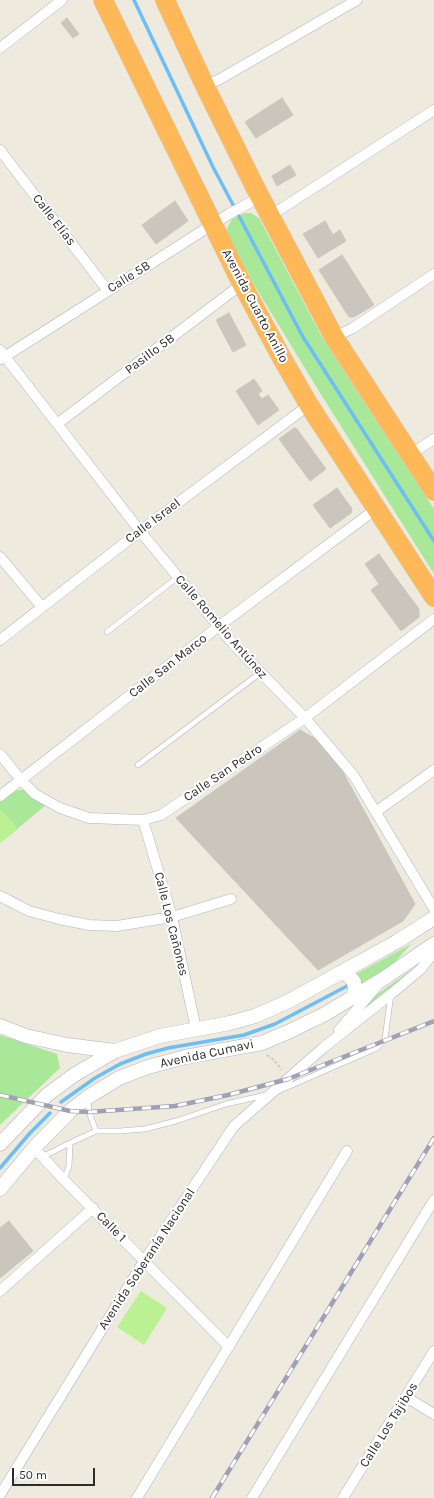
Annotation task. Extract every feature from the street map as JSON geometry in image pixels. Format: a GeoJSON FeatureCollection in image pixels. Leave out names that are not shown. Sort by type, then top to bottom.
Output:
{"type":"FeatureCollection","features":[{"type":"Feature","properties":{"kind":"highway","name":"Avenida Cuarto Anillo"},"geometry":{"type":"LineString","coordinates":[[103,0],[242,284],[309,405],[434,597]]}},
{"type":"Feature","properties":{"kind":"highway"},"geometry":{"type":"LineString","coordinates":[[165,0],[205,86],[260,197],[334,337],[434,491]]}},
{"type":"Feature","properties":{"kind":"main road","name":"Avenida Cumavi"},"geometry":{"type":"LineString","coordinates":[[0,1144],[47,1095],[74,1075],[115,1051],[160,1036],[230,1023],[255,1016],[287,1002],[342,972],[398,941],[434,918]]}},
{"type":"Feature","properties":{"kind":"main road","name":"Avenida Cumavi"},"geometry":{"type":"LineString","coordinates":[[0,1189],[38,1152],[70,1111],[88,1097],[119,1078],[148,1067],[185,1057],[256,1044],[290,1031],[324,1014],[383,979],[434,944]]}},
{"type":"Feature","properties":{"kind":"main road"},"geometry":{"type":"LineString","coordinates":[[342,972],[349,976],[354,982],[355,990],[353,997]]}},
{"type":"Feature","properties":{"kind":"main road"},"geometry":{"type":"LineString","coordinates":[[0,1026],[26,1036],[67,1045],[115,1051]]}},
{"type":"Feature","properties":{"kind":"street"},"geometry":{"type":"LineString","coordinates":[[0,48],[62,0]]}},
{"type":"Feature","properties":{"kind":"street"},"geometry":{"type":"LineString","coordinates":[[205,86],[356,0]]}},
{"type":"Feature","properties":{"kind":"street"},"geometry":{"type":"LineString","coordinates":[[270,216],[434,110]]}},
{"type":"Feature","properties":{"kind":"street","name":"Calle Elías"},"geometry":{"type":"LineString","coordinates":[[0,150],[108,291]]}},
{"type":"Feature","properties":{"kind":"street","name":"Calle 5B"},"geometry":{"type":"LineString","coordinates":[[2,355],[108,291],[229,214],[260,197]]}},
{"type":"Feature","properties":{"kind":"street"},"geometry":{"type":"LineString","coordinates":[[334,337],[353,328],[434,274]]}},
{"type":"Feature","properties":{"kind":"street","name":"Pasillo 5B"},"geometry":{"type":"LineString","coordinates":[[57,424],[242,284]]}},
{"type":"Feature","properties":{"kind":"street","name":"Calle Romelio Antúnez"},"geometry":{"type":"LineString","coordinates":[[2,355],[140,531],[234,645],[305,718],[354,776],[434,909]]}},
{"type":"Feature","properties":{"kind":"street","name":"Calle Israel"},"geometry":{"type":"LineString","coordinates":[[0,640],[140,531],[309,405]]}},
{"type":"Feature","properties":{"kind":"street"},"geometry":{"type":"LineString","coordinates":[[410,455],[434,439]]}},
{"type":"Feature","properties":{"kind":"street","name":"Calle San Marco"},"geometry":{"type":"LineString","coordinates":[[0,796],[219,626],[376,509]]}},
{"type":"Feature","properties":{"kind":"street"},"geometry":{"type":"LineString","coordinates":[[0,557],[42,607]]}},
{"type":"Feature","properties":{"kind":"street","name":"Calle San Pedro"},"geometry":{"type":"LineString","coordinates":[[0,754],[21,780],[35,794],[60,808],[89,818],[143,820],[161,815],[305,718],[434,619]]}},
{"type":"Feature","properties":{"kind":"street"},"geometry":{"type":"LineString","coordinates":[[376,811],[434,770]]}},
{"type":"Feature","properties":{"kind":"street","name":"Calle Los Cañones"},"geometry":{"type":"LineString","coordinates":[[143,820],[172,918],[196,1029]]}},
{"type":"Feature","properties":{"kind":"street"},"geometry":{"type":"LineString","coordinates":[[0,896],[29,911],[59,919],[89,925],[117,926],[172,918],[231,899]]}},
{"type":"Feature","properties":{"kind":"street","name":"Avenida Soberanía Nacional"},"geometry":{"type":"LineString","coordinates":[[0,1495],[144,1262],[234,1126],[323,1048],[421,969],[434,952]]}},
{"type":"Feature","properties":{"kind":"street","name":"Avenida Soberanía Nacional"},"geometry":{"type":"LineString","coordinates":[[323,1048],[383,979]]}},
{"type":"Feature","properties":{"kind":"street"},"geometry":{"type":"LineString","coordinates":[[137,1498],[347,1151]]}},
{"type":"Feature","properties":{"kind":"street","name":"Calle 1"},"geometry":{"type":"LineString","coordinates":[[38,1152],[144,1262],[229,1347]]}},
{"type":"Feature","properties":{"kind":"street"},"geometry":{"type":"LineString","coordinates":[[252,1498],[434,1200]]}},
{"type":"Feature","properties":{"kind":"street"},"geometry":{"type":"LineString","coordinates":[[0,1291],[93,1208]]}},
{"type":"Feature","properties":{"kind":"street","name":"Calle Los Tajibos"},"geometry":{"type":"LineString","coordinates":[[343,1498],[434,1351]]}},
{"type":"Feature","properties":{"kind":"street"},"geometry":{"type":"LineString","coordinates":[[406,1397],[434,1414]]}},
{"type":"Feature","properties":{"kind":"lane"},"geometry":{"type":"LineString","coordinates":[[108,632],[178,577]]}},
{"type":"Feature","properties":{"kind":"lane"},"geometry":{"type":"LineString","coordinates":[[138,765],[260,672]]}},
{"type":"Feature","properties":{"kind":"lane"},"geometry":{"type":"LineString","coordinates":[[38,1152],[70,1143],[96,1131],[145,1129],[176,1121],[226,1104],[270,1094],[377,1048],[385,1040],[391,994]]}},
{"type":"Feature","properties":{"kind":"lane"},"geometry":{"type":"LineString","coordinates":[[88,1097],[89,1112],[96,1131]]}},
{"type":"Feature","properties":{"kind":"lane"},"geometry":{"type":"LineString","coordinates":[[64,1180],[69,1166],[70,1143]]}},
{"type":"Feature","properties":{"kind":"path"},"geometry":{"type":"LineString","coordinates":[[256,1044],[274,1060],[288,1079]]}},
{"type":"Feature","properties":{"kind":"green space"},"geometry":{"type":"Polygon","coordinates":[[[245,213],[251,213],[259,218],[321,335],[434,509],[434,574],[322,396],[226,239],[226,231],[232,219],[245,213]]]}},
{"type":"Feature","properties":{"kind":"green space"},"geometry":{"type":"Polygon","coordinates":[[[24,790],[46,805],[0,843],[0,802],[14,791],[24,790]]]}},
{"type":"Feature","properties":{"kind":"green space"},"geometry":{"type":"Polygon","coordinates":[[[2,810],[18,829],[0,843],[0,812],[2,810]]]}},
{"type":"Feature","properties":{"kind":"green space"},"geometry":{"type":"Polygon","coordinates":[[[411,944],[388,970],[363,986],[356,974],[411,944]]]}},
{"type":"Feature","properties":{"kind":"green space"},"geometry":{"type":"Polygon","coordinates":[[[417,966],[349,1024],[369,1000],[417,966]]]}},
{"type":"Feature","properties":{"kind":"green space"},"geometry":{"type":"Polygon","coordinates":[[[0,1035],[57,1054],[60,1068],[0,1125],[0,1035]]]}},
{"type":"Feature","properties":{"kind":"green space"},"geometry":{"type":"Polygon","coordinates":[[[141,1291],[167,1308],[144,1345],[117,1327],[141,1291]]]}},
{"type":"Feature","properties":{"kind":"building"},"geometry":{"type":"Polygon","coordinates":[[[67,18],[79,34],[73,38],[61,23],[67,18]]]}},
{"type":"Feature","properties":{"kind":"building"},"geometry":{"type":"Polygon","coordinates":[[[282,98],[293,115],[256,138],[245,122],[282,98]]]}},
{"type":"Feature","properties":{"kind":"building"},"geometry":{"type":"Polygon","coordinates":[[[290,165],[296,175],[277,186],[272,176],[290,165]]]}},
{"type":"Feature","properties":{"kind":"building"},"geometry":{"type":"Polygon","coordinates":[[[175,201],[188,221],[156,244],[142,225],[175,201]]]}},
{"type":"Feature","properties":{"kind":"building"},"geometry":{"type":"Polygon","coordinates":[[[325,221],[333,235],[312,248],[303,234],[325,221]]]}},
{"type":"Feature","properties":{"kind":"building"},"geometry":{"type":"Polygon","coordinates":[[[340,230],[346,241],[318,258],[312,248],[340,230]]]}},
{"type":"Feature","properties":{"kind":"building"},"geometry":{"type":"Polygon","coordinates":[[[342,255],[374,305],[354,317],[349,317],[319,270],[342,255]]]}},
{"type":"Feature","properties":{"kind":"building"},"geometry":{"type":"Polygon","coordinates":[[[229,313],[246,345],[233,352],[216,320],[229,313]]]}},
{"type":"Feature","properties":{"kind":"building"},"geometry":{"type":"Polygon","coordinates":[[[254,379],[262,391],[258,394],[262,399],[268,395],[279,410],[258,425],[236,391],[254,379]]]}},
{"type":"Feature","properties":{"kind":"building"},"geometry":{"type":"Polygon","coordinates":[[[294,428],[297,429],[326,469],[310,481],[279,439],[294,428]]]}},
{"type":"Feature","properties":{"kind":"building"},"geometry":{"type":"Polygon","coordinates":[[[337,488],[352,509],[351,513],[330,528],[313,505],[337,488]]]}},
{"type":"Feature","properties":{"kind":"building"},"geometry":{"type":"Polygon","coordinates":[[[379,554],[393,574],[379,584],[365,564],[379,554]]]}},
{"type":"Feature","properties":{"kind":"building"},"geometry":{"type":"Polygon","coordinates":[[[393,574],[419,609],[419,617],[401,631],[371,590],[393,574]]]}},
{"type":"Feature","properties":{"kind":"building"},"geometry":{"type":"Polygon","coordinates":[[[300,730],[318,740],[338,763],[415,904],[403,921],[318,970],[176,818],[300,730]]]}},
{"type":"Feature","properties":{"kind":"building"},"geometry":{"type":"Polygon","coordinates":[[[9,1221],[33,1251],[0,1278],[0,1228],[9,1221]]]}},
{"type":"Feature","properties":{"kind":"waterway"},"geometry":{"type":"LineString","coordinates":[[134,0],[213,167],[303,337],[434,541]]}},
{"type":"Feature","properties":{"kind":"waterway"},"geometry":{"type":"LineString","coordinates":[[61,1102],[95,1078],[120,1064],[146,1054],[168,1048],[244,1035],[275,1024],[349,985]]}},
{"type":"Feature","properties":{"kind":"waterway"},"geometry":{"type":"LineString","coordinates":[[0,1168],[30,1133],[50,1113]]}},
{"type":"Feature","properties":{"kind":"railway"},"geometry":{"type":"LineString","coordinates":[[0,1095],[70,1111],[89,1112],[175,1106],[228,1095],[288,1079],[434,1021]]}},
{"type":"Feature","properties":{"kind":"railway"},"geometry":{"type":"LineString","coordinates":[[212,1498],[434,1138]]}}]}
